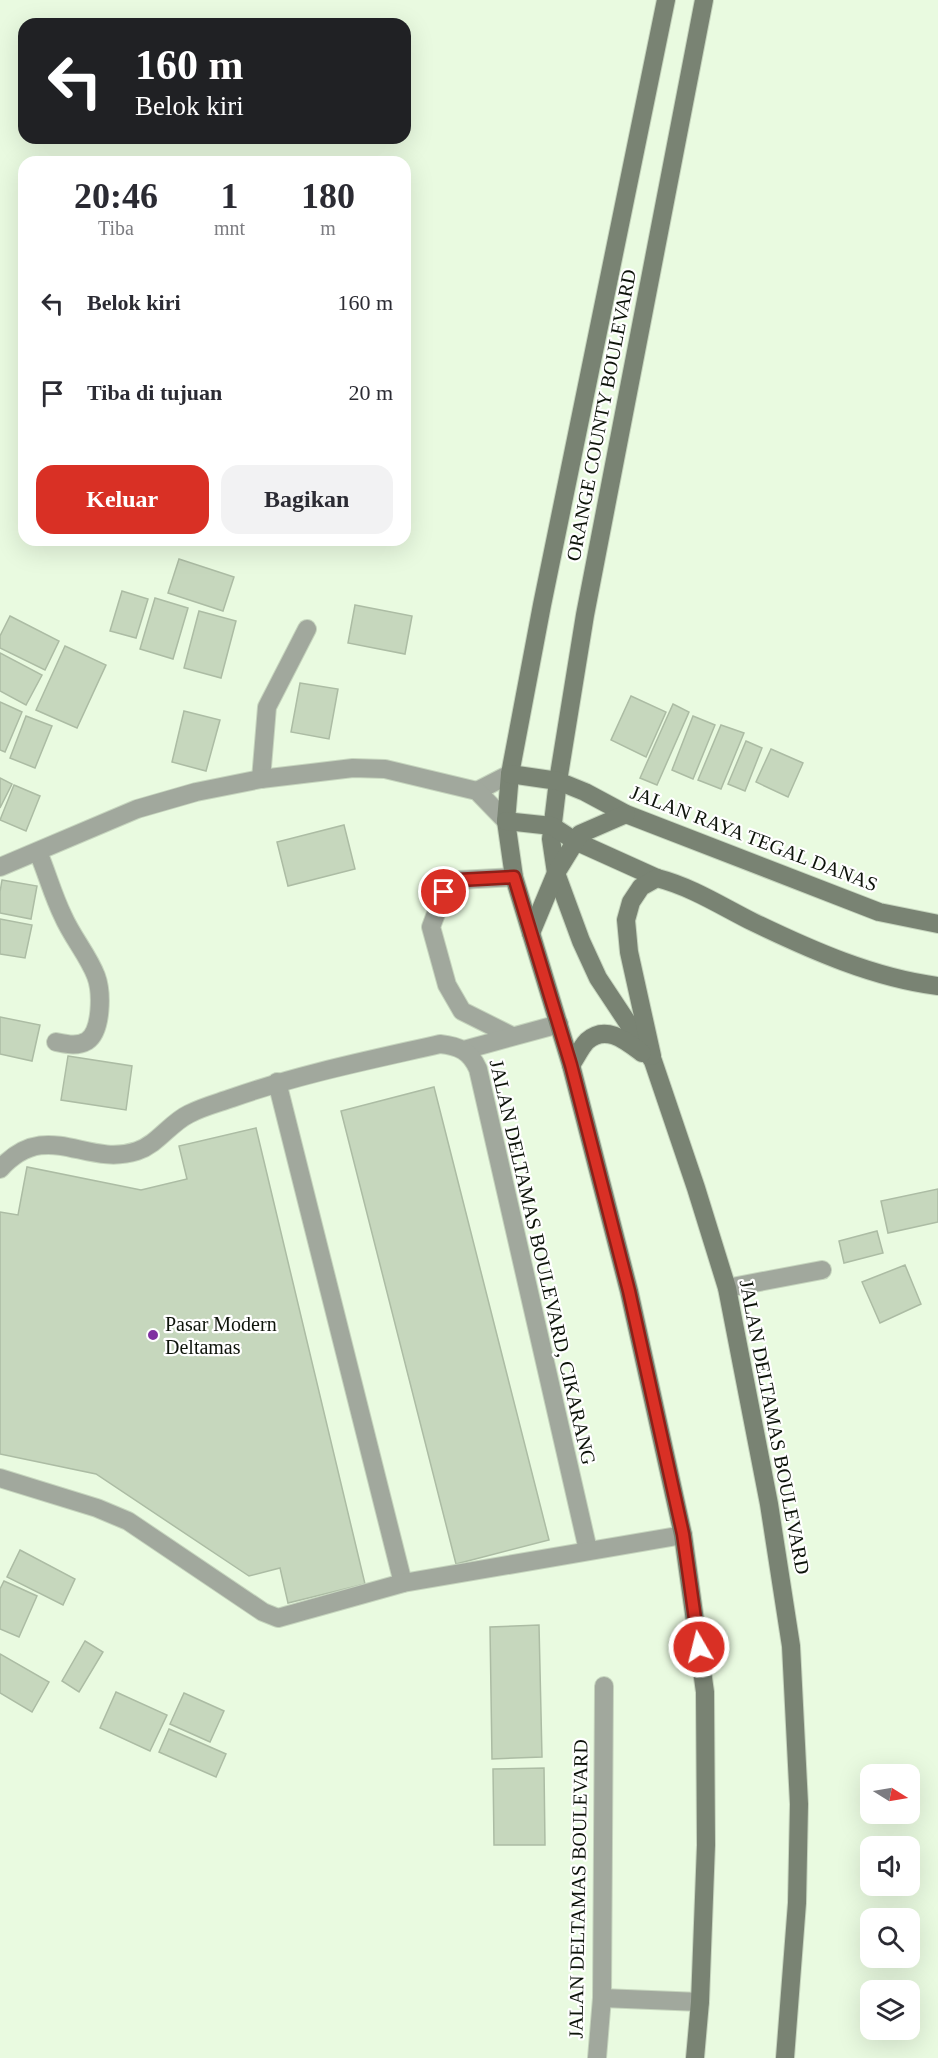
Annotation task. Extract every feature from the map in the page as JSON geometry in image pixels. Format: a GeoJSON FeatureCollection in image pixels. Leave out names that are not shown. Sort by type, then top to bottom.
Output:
{"type":"FeatureCollection","features":[{"type":"Feature","properties":{"kind":"main road","name":"ORANGE COUNTY BOULEVARD"},"geometry":{"type":"LineString","coordinates":[[506,821],[510,774],[542,605],[666,0]]}},
{"type":"Feature","properties":{"kind":"main road","name":"ORANGE COUNTY BOULEVARD"},"geometry":{"type":"LineString","coordinates":[[551,833],[585,615],[704,0]]}},
{"type":"Feature","properties":{"kind":"main road","name":"JALAN RAYA TEGAL DANAS"},"geometry":{"type":"LineString","coordinates":[[510,774],[558,781],[585,792],[626,814],[879,912],[938,924]]}},
{"type":"Feature","properties":{"kind":"main road"},"geometry":{"type":"LineString","coordinates":[[531,933],[555,873],[580,834],[626,814]]}},
{"type":"Feature","properties":{"kind":"main road"},"geometry":{"type":"LineString","coordinates":[[695,2058],[700,2002],[706,1845],[705,1692],[683,1534],[629,1291],[571,1065],[514,877],[506,821],[551,833],[657,878],[681,884],[754,922],[838,959],[911,983],[938,986]]}},
{"type":"Feature","properties":{"kind":"main road","name":"JALAN DELTAMAS BOULEVARD"},"geometry":{"type":"LineString","coordinates":[[551,833],[555,873],[581,941],[598,978],[653,1061],[693,1177],[727,1288],[770,1504],[791,1646],[799,1815],[797,1903],[785,2058]]}},
{"type":"Feature","properties":{"kind":"main road"},"geometry":{"type":"LineString","coordinates":[[653,1061],[647,1025],[629,952],[626,920],[631,902],[641,887],[657,878]]}},
{"type":"Feature","properties":{"kind":"main road"},"geometry":{"type":"LineString","coordinates":[[571,1065],[588,1041],[605,1033],[622,1038],[653,1061]]}},
{"type":"Feature","properties":{"kind":"street"},"geometry":{"type":"LineString","coordinates":[[261,779],[267,707],[306,629]]}},
{"type":"Feature","properties":{"kind":"street"},"geometry":{"type":"LineString","coordinates":[[0,867],[137,809],[196,792],[261,779],[352,768],[385,769],[477,791],[506,821]]}},
{"type":"Feature","properties":{"kind":"street"},"geometry":{"type":"LineString","coordinates":[[477,791],[510,774]]}},
{"type":"Feature","properties":{"kind":"street"},"geometry":{"type":"LineString","coordinates":[[38,852],[50,879],[57,904],[72,936],[96,975],[100,990],[99,1016],[96,1027],[88,1040],[75,1045],[56,1042]]}},
{"type":"Feature","properties":{"kind":"street"},"geometry":{"type":"LineString","coordinates":[[512,1036],[462,1011],[447,985],[431,927],[444,892],[459,880],[514,877]]}},
{"type":"Feature","properties":{"kind":"street"},"geometry":{"type":"LineString","coordinates":[[464,1050],[559,1024]]}},
{"type":"Feature","properties":{"kind":"street","name":"JALAN DELTAMAS BOULEVARD, CIKARANG"},"geometry":{"type":"LineString","coordinates":[[0,1169],[12,1156],[30,1146],[47,1144],[90,1152],[120,1154],[138,1151],[155,1142],[187,1115],[277,1082],[440,1044],[452,1045],[464,1050],[473,1058],[478,1068],[588,1550]]}},
{"type":"Feature","properties":{"kind":"street"},"geometry":{"type":"LineString","coordinates":[[277,1082],[403,1583]]}},
{"type":"Feature","properties":{"kind":"street"},"geometry":{"type":"LineString","coordinates":[[727,1288],[822,1270]]}},
{"type":"Feature","properties":{"kind":"street"},"geometry":{"type":"LineString","coordinates":[[0,1478],[97,1508],[128,1521],[272,1617],[283,1617],[403,1583],[683,1534]]}},
{"type":"Feature","properties":{"kind":"street","name":"JALAN DELTAMAS BOULEVARD"},"geometry":{"type":"LineString","coordinates":[[597,2058],[602,1998],[604,1686]]}},
{"type":"Feature","properties":{"kind":"street"},"geometry":{"type":"LineString","coordinates":[[602,1998],[700,2002]]}},
{"type":"Feature","properties":{"kind":"building"},"geometry":{"type":"Polygon","coordinates":[[[179,559],[234,577],[223,611],[168,593],[179,559]]]}},
{"type":"Feature","properties":{"kind":"building"},"geometry":{"type":"Polygon","coordinates":[[[122,591],[148,599],[136,638],[110,631],[122,591]]]}},
{"type":"Feature","properties":{"kind":"building"},"geometry":{"type":"Polygon","coordinates":[[[155,598],[188,608],[173,659],[140,649],[155,598]]]}},
{"type":"Feature","properties":{"kind":"building"},"geometry":{"type":"Polygon","coordinates":[[[355,605],[412,616],[405,654],[348,643],[355,605]]]}},
{"type":"Feature","properties":{"kind":"building"},"geometry":{"type":"Polygon","coordinates":[[[199,611],[236,621],[221,678],[184,668],[199,611]]]}},
{"type":"Feature","properties":{"kind":"building"},"geometry":{"type":"Polygon","coordinates":[[[10,616],[59,641],[45,670],[0,648],[0,636],[10,616]]]}},
{"type":"Feature","properties":{"kind":"building"},"geometry":{"type":"Polygon","coordinates":[[[65,646],[106,665],[77,728],[36,710],[65,646]]]}},
{"type":"Feature","properties":{"kind":"building"},"geometry":{"type":"Polygon","coordinates":[[[0,653],[42,675],[26,705],[0,691],[0,653]]]}},
{"type":"Feature","properties":{"kind":"building"},"geometry":{"type":"Polygon","coordinates":[[[300,683],[338,689],[329,739],[291,732],[300,683]]]}},
{"type":"Feature","properties":{"kind":"building"},"geometry":{"type":"Polygon","coordinates":[[[631,696],[666,712],[646,757],[611,740],[631,696]]]}},
{"type":"Feature","properties":{"kind":"building"},"geometry":{"type":"Polygon","coordinates":[[[0,702],[22,712],[5,752],[0,750],[0,702]]]}},
{"type":"Feature","properties":{"kind":"building"},"geometry":{"type":"Polygon","coordinates":[[[673,704],[689,712],[657,785],[640,778],[673,704]]]}},
{"type":"Feature","properties":{"kind":"building"},"geometry":{"type":"Polygon","coordinates":[[[184,711],[220,720],[206,771],[172,762],[184,711]]]}},
{"type":"Feature","properties":{"kind":"building"},"geometry":{"type":"Polygon","coordinates":[[[26,716],[52,726],[35,768],[10,758],[26,716]]]}},
{"type":"Feature","properties":{"kind":"building"},"geometry":{"type":"Polygon","coordinates":[[[693,716],[715,725],[693,779],[672,770],[693,716]]]}},
{"type":"Feature","properties":{"kind":"building"},"geometry":{"type":"Polygon","coordinates":[[[721,725],[744,733],[721,789],[698,780],[721,725]]]}},
{"type":"Feature","properties":{"kind":"building"},"geometry":{"type":"Polygon","coordinates":[[[746,741],[762,748],[745,791],[728,784],[746,741]]]}},
{"type":"Feature","properties":{"kind":"building"},"geometry":{"type":"Polygon","coordinates":[[[771,749],[803,763],[788,797],[756,782],[771,749]]]}},
{"type":"Feature","properties":{"kind":"building"},"geometry":{"type":"Polygon","coordinates":[[[0,778],[12,784],[0,808],[0,778]]]}},
{"type":"Feature","properties":{"kind":"building"},"geometry":{"type":"Polygon","coordinates":[[[14,785],[40,796],[26,831],[0,820],[14,785]]]}},
{"type":"Feature","properties":{"kind":"building"},"geometry":{"type":"Polygon","coordinates":[[[344,825],[355,869],[288,886],[277,842],[344,825]]]}},
{"type":"Feature","properties":{"kind":"building"},"geometry":{"type":"Polygon","coordinates":[[[2,880],[37,886],[31,919],[0,913],[2,880]]]}},
{"type":"Feature","properties":{"kind":"building"},"geometry":{"type":"Polygon","coordinates":[[[0,919],[32,925],[25,958],[0,954],[0,919]]]}},
{"type":"Feature","properties":{"kind":"building"},"geometry":{"type":"Polygon","coordinates":[[[0,1017],[40,1025],[32,1061],[0,1054],[0,1017]]]}},
{"type":"Feature","properties":{"kind":"building"},"geometry":{"type":"Polygon","coordinates":[[[68,1056],[132,1066],[126,1110],[61,1100],[68,1056]]]}},
{"type":"Feature","properties":{"kind":"building"},"geometry":{"type":"Polygon","coordinates":[[[434,1087],[549,1540],[456,1564],[341,1111],[434,1087]]]}},
{"type":"Feature","properties":{"kind":"building","name":"Pasar Modern Deltamas"},"geometry":{"type":"Polygon","coordinates":[[[256,1128],[365,1584],[288,1603],[280,1568],[249,1576],[96,1474],[0,1454],[0,1212],[18,1215],[27,1167],[141,1190],[187,1179],[179,1146],[256,1128]]]}},
{"type":"Feature","properties":{"kind":"building"},"geometry":{"type":"Polygon","coordinates":[[[938,1189],[938,1222],[888,1233],[881,1201],[938,1189]]]}},
{"type":"Feature","properties":{"kind":"building"},"geometry":{"type":"Polygon","coordinates":[[[877,1231],[883,1253],[844,1263],[839,1241],[877,1231]]]}},
{"type":"Feature","properties":{"kind":"building"},"geometry":{"type":"Polygon","coordinates":[[[905,1265],[921,1304],[880,1323],[862,1282],[905,1265]]]}},
{"type":"Feature","properties":{"kind":"building"},"geometry":{"type":"Polygon","coordinates":[[[20,1550],[75,1579],[63,1605],[7,1577],[20,1550]]]}},
{"type":"Feature","properties":{"kind":"building"},"geometry":{"type":"Polygon","coordinates":[[[4,1581],[37,1596],[19,1637],[0,1629],[0,1589],[4,1581]]]}},
{"type":"Feature","properties":{"kind":"building"},"geometry":{"type":"Polygon","coordinates":[[[539,1625],[542,1757],[492,1759],[490,1627],[539,1625]]]}},
{"type":"Feature","properties":{"kind":"building"},"geometry":{"type":"Polygon","coordinates":[[[85,1641],[103,1652],[79,1692],[62,1681],[85,1641]]]}},
{"type":"Feature","properties":{"kind":"building"},"geometry":{"type":"Polygon","coordinates":[[[0,1654],[49,1682],[32,1712],[0,1693],[0,1654]]]}},
{"type":"Feature","properties":{"kind":"building"},"geometry":{"type":"Polygon","coordinates":[[[116,1692],[167,1715],[150,1751],[100,1728],[116,1692]]]}},
{"type":"Feature","properties":{"kind":"building"},"geometry":{"type":"Polygon","coordinates":[[[184,1693],[224,1711],[210,1742],[170,1724],[184,1693]]]}},
{"type":"Feature","properties":{"kind":"building"},"geometry":{"type":"Polygon","coordinates":[[[169,1729],[226,1754],[216,1777],[159,1752],[169,1729]]]}},
{"type":"Feature","properties":{"kind":"building"},"geometry":{"type":"Polygon","coordinates":[[[544,1768],[545,1845],[494,1845],[493,1769],[544,1768]]]}},
{"type":"Feature","properties":{"kind":"place","name":"Pasar Modern Deltamas"},"geometry":{"type":"Point","coordinates":[153,1335]}},
{"type":"Feature","properties":{"kind":"route"},"geometry":{"type":"LineString","coordinates":[[444,892],[459,880],[514,877],[571,1065],[629,1291],[683,1534],[699,1647]]}}]}
